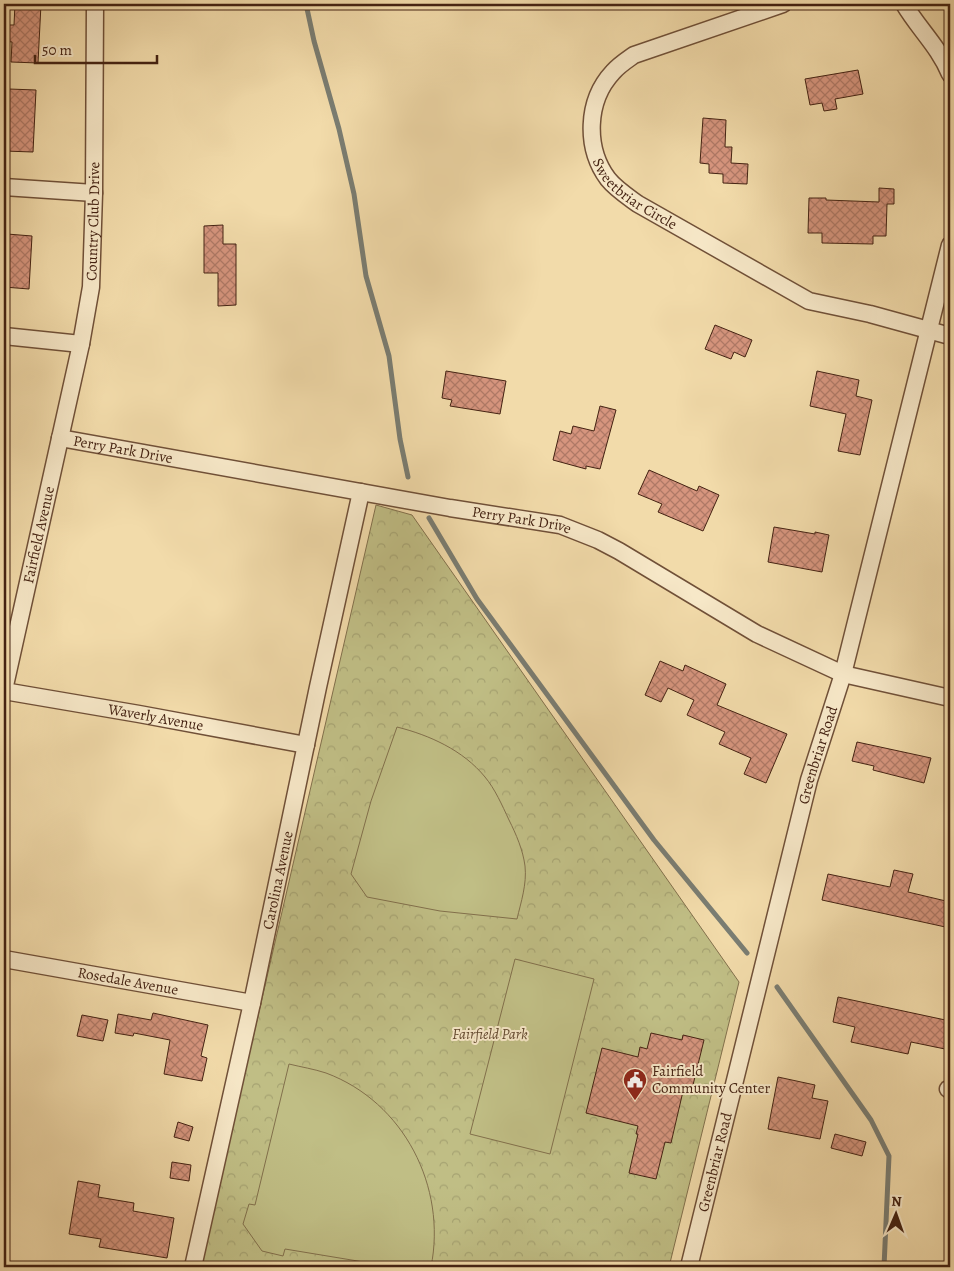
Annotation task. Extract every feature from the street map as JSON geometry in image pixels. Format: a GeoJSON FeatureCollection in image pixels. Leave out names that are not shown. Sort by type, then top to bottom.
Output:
{"type":"FeatureCollection","features":[{"type":"Feature","properties":{"kind":"street","name":"Country Club Drive"},"geometry":{"type":"LineString","coordinates":[[60,438],[81,344],[91,287],[94,193],[95,4]]}},
{"type":"Feature","properties":{"kind":"street","name":"Sweetbriar Circle"},"geometry":{"type":"LineString","coordinates":[[783,4],[634,55],[614,71],[599,93],[592,118],[593,143],[601,168],[617,188],[638,204],[809,301],[930,329],[950,336]]}},
{"type":"Feature","properties":{"kind":"street"},"geometry":{"type":"LineString","coordinates":[[904,4],[911,16],[936,46],[950,74]]}},
{"type":"Feature","properties":{"kind":"street"},"geometry":{"type":"LineString","coordinates":[[4,187],[94,193]]}},
{"type":"Feature","properties":{"kind":"street","name":"Greenbriar Road"},"geometry":{"type":"LineString","coordinates":[[689,1267],[809,780],[843,674],[950,245]]}},
{"type":"Feature","properties":{"kind":"street"},"geometry":{"type":"LineString","coordinates":[[4,336],[81,344]]}},
{"type":"Feature","properties":{"kind":"street","name":"Perry Park Drive"},"geometry":{"type":"LineString","coordinates":[[60,438],[450,508],[534,520],[572,529],[619,551],[757,634],[843,674],[950,698]]}},
{"type":"Feature","properties":{"kind":"street","name":"Fairfield Avenue"},"geometry":{"type":"LineString","coordinates":[[4,690],[60,438]]}},
{"type":"Feature","properties":{"kind":"street","name":"Carolina Avenue"},"geometry":{"type":"LineString","coordinates":[[193,1267],[252,1003],[361,492]]}},
{"type":"Feature","properties":{"kind":"street","name":"Waverly Avenue"},"geometry":{"type":"LineString","coordinates":[[4,690],[306,745]]}},
{"type":"Feature","properties":{"kind":"street","name":"Rosedale Avenue"},"geometry":{"type":"LineString","coordinates":[[4,959],[252,1003]]}},
{"type":"Feature","properties":{"kind":"green space","name":"Fairfield Park"},"geometry":{"type":"Polygon","coordinates":[[[376,505],[412,515],[739,982],[669,1267],[200,1267],[376,505]]]}},
{"type":"Feature","properties":{"kind":"green space"},"geometry":{"type":"Polygon","coordinates":[[[397,727],[421,734],[456,751],[476,767],[492,787],[514,831],[524,860],[524,886],[517,919],[440,911],[367,897],[351,874],[371,801],[397,727]]]}},
{"type":"Feature","properties":{"kind":"green space"},"geometry":{"type":"Polygon","coordinates":[[[515,959],[594,979],[550,1154],[470,1134],[515,959]]]}},
{"type":"Feature","properties":{"kind":"green space"},"geometry":{"type":"Polygon","coordinates":[[[289,1064],[326,1073],[354,1086],[378,1104],[398,1126],[414,1151],[425,1178],[432,1207],[434,1237],[431,1267],[394,1267],[285,1249],[283,1256],[262,1251],[243,1224],[249,1204],[255,1205],[289,1064]]]}},
{"type":"Feature","properties":{"kind":"building"},"geometry":{"type":"Polygon","coordinates":[[[15,4],[41,4],[38,63],[11,62],[12,42],[4,41],[4,25],[14,25],[15,4]]]}},
{"type":"Feature","properties":{"kind":"building"},"geometry":{"type":"Polygon","coordinates":[[[858,70],[863,94],[835,99],[837,109],[824,111],[822,103],[810,105],[805,79],[858,70]]]}},
{"type":"Feature","properties":{"kind":"building"},"geometry":{"type":"Polygon","coordinates":[[[9,89],[36,90],[33,152],[4,151],[4,133],[7,133],[9,89]]]}},
{"type":"Feature","properties":{"kind":"building"},"geometry":{"type":"Polygon","coordinates":[[[703,118],[726,120],[725,147],[732,147],[731,163],[748,164],[747,184],[723,183],[723,174],[709,173],[709,164],[700,163],[703,118]]]}},
{"type":"Feature","properties":{"kind":"building"},"geometry":{"type":"Polygon","coordinates":[[[879,188],[894,189],[894,204],[887,204],[886,236],[873,236],[873,244],[822,243],[822,233],[808,233],[809,198],[879,202],[879,188]]]}},
{"type":"Feature","properties":{"kind":"building"},"geometry":{"type":"Polygon","coordinates":[[[223,225],[223,244],[236,244],[236,305],[218,306],[218,273],[204,273],[204,226],[223,225]]]}},
{"type":"Feature","properties":{"kind":"building"},"geometry":{"type":"Polygon","coordinates":[[[7,234],[32,236],[29,289],[4,287],[7,234]]]}},
{"type":"Feature","properties":{"kind":"building"},"geometry":{"type":"Polygon","coordinates":[[[715,325],[752,340],[745,357],[734,352],[731,359],[705,349],[715,325]]]}},
{"type":"Feature","properties":{"kind":"building"},"geometry":{"type":"Polygon","coordinates":[[[446,371],[506,381],[500,414],[450,406],[452,400],[442,398],[446,371]]]}},
{"type":"Feature","properties":{"kind":"building"},"geometry":{"type":"Polygon","coordinates":[[[817,371],[859,380],[856,396],[872,400],[860,455],[838,451],[846,414],[810,406],[817,371]]]}},
{"type":"Feature","properties":{"kind":"building"},"geometry":{"type":"Polygon","coordinates":[[[600,406],[616,410],[600,469],[586,466],[586,469],[553,460],[560,431],[571,434],[573,426],[594,431],[600,406]]]}},
{"type":"Feature","properties":{"kind":"building"},"geometry":{"type":"Polygon","coordinates":[[[649,470],[697,491],[699,486],[719,495],[703,531],[658,512],[662,504],[638,494],[649,470]]]}},
{"type":"Feature","properties":{"kind":"building"},"geometry":{"type":"Polygon","coordinates":[[[774,527],[829,535],[822,572],[768,562],[774,527]]]}},
{"type":"Feature","properties":{"kind":"building"},"geometry":{"type":"Polygon","coordinates":[[[660,661],[683,671],[685,665],[726,684],[717,705],[787,734],[766,783],[744,774],[751,758],[719,744],[725,732],[687,715],[694,700],[668,688],[661,702],[645,695],[660,661]]]}},
{"type":"Feature","properties":{"kind":"building"},"geometry":{"type":"Polygon","coordinates":[[[857,742],[931,758],[924,783],[873,770],[874,766],[852,761],[857,742]]]}},
{"type":"Feature","properties":{"kind":"building"},"geometry":{"type":"Polygon","coordinates":[[[894,870],[913,874],[908,892],[950,902],[950,928],[822,900],[828,874],[890,887],[894,870]]]}},
{"type":"Feature","properties":{"kind":"building"},"geometry":{"type":"Polygon","coordinates":[[[838,997],[950,1021],[945,1049],[911,1042],[908,1054],[851,1042],[855,1027],[833,1022],[838,997]]]}},
{"type":"Feature","properties":{"kind":"building"},"geometry":{"type":"Polygon","coordinates":[[[153,1013],[208,1025],[201,1056],[207,1058],[202,1081],[164,1074],[170,1040],[134,1033],[133,1036],[115,1033],[118,1014],[151,1020],[153,1013]]]}},
{"type":"Feature","properties":{"kind":"building"},"geometry":{"type":"Polygon","coordinates":[[[82,1015],[108,1020],[103,1041],[77,1036],[82,1015]]]}},
{"type":"Feature","properties":{"kind":"building","name":"Fairfield Community Center"},"geometry":{"type":"Polygon","coordinates":[[[651,1033],[682,1040],[683,1035],[704,1040],[692,1089],[684,1087],[671,1143],[665,1142],[656,1179],[629,1173],[638,1134],[636,1134],[638,1126],[586,1113],[602,1048],[638,1057],[640,1047],[647,1049],[651,1033]]]}},
{"type":"Feature","properties":{"kind":"building"},"geometry":{"type":"Polygon","coordinates":[[[778,1077],[815,1085],[812,1098],[828,1101],[820,1139],[768,1129],[778,1077]]]}},
{"type":"Feature","properties":{"kind":"building"},"geometry":{"type":"Polygon","coordinates":[[[178,1122],[193,1127],[189,1141],[174,1137],[178,1122]]]}},
{"type":"Feature","properties":{"kind":"building"},"geometry":{"type":"Polygon","coordinates":[[[835,1134],[866,1142],[862,1156],[831,1148],[835,1134]]]}},
{"type":"Feature","properties":{"kind":"building"},"geometry":{"type":"Polygon","coordinates":[[[172,1162],[191,1165],[189,1181],[170,1178],[172,1162]]]}},
{"type":"Feature","properties":{"kind":"building"},"geometry":{"type":"Polygon","coordinates":[[[78,1181],[100,1185],[98,1197],[134,1203],[133,1211],[174,1218],[167,1258],[99,1247],[101,1239],[69,1234],[78,1181]]]}},
{"type":"Feature","properties":{"kind":"waterway"},"geometry":{"type":"LineString","coordinates":[[306,4],[354,194],[366,276],[389,356],[400,439],[408,477]]}},
{"type":"Feature","properties":{"kind":"waterway"},"geometry":{"type":"LineString","coordinates":[[429,518],[477,599],[654,840],[747,953]]}},
{"type":"Feature","properties":{"kind":"waterway"},"geometry":{"type":"LineString","coordinates":[[777,987],[871,1120],[889,1156],[884,1267]]}},
{"type":"Feature","properties":{"kind":"place","name":"Fairfield Community Center"},"geometry":{"type":"Point","coordinates":[635,1101]}}]}
